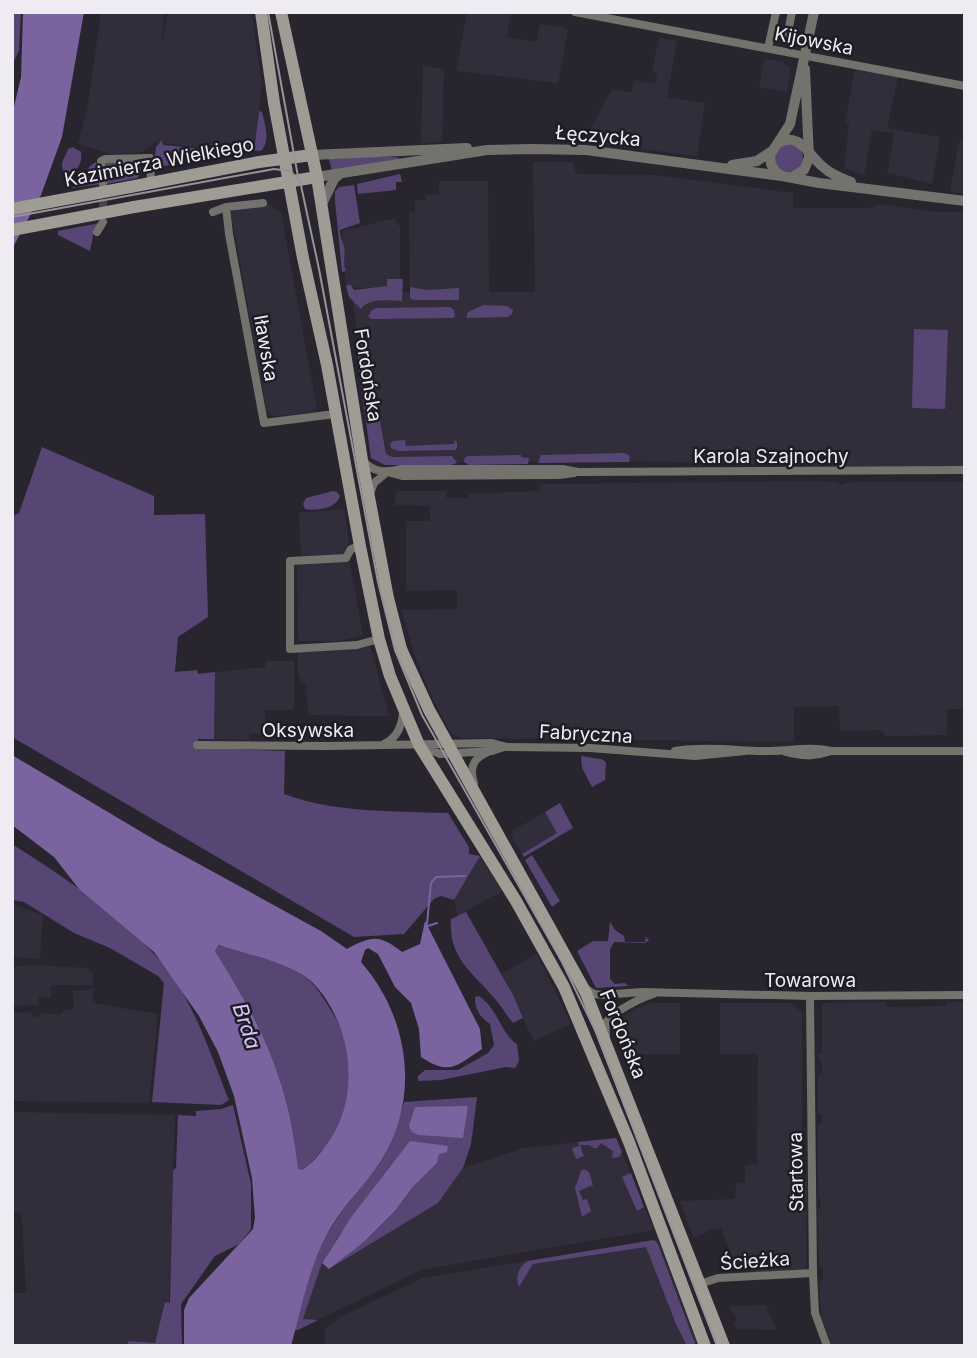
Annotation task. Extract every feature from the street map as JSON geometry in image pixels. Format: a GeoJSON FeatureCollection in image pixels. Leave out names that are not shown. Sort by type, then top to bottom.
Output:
{"type":"FeatureCollection","features":[{"type":"Feature","properties":{"kind":"main road","name":"Fordońska"},"geometry":{"type":"LineString","coordinates":[[261,12],[292,203],[379,639],[419,745],[516,901],[564,987],[621,1121],[705,1346]]}},
{"type":"Feature","properties":{"kind":"main road","name":"Fordońska"},"geometry":{"type":"LineString","coordinates":[[281,12],[313,155],[362,460],[395,629],[418,690],[583,987],[606,1039],[724,1346]]}},
{"type":"Feature","properties":{"kind":"main road"},"geometry":{"type":"LineString","coordinates":[[265,161],[275,147],[279,130]]}},
{"type":"Feature","properties":{"kind":"main road","name":"Kazimierza Wielkiego"},"geometry":{"type":"LineString","coordinates":[[12,209],[265,161],[313,155]]}},
{"type":"Feature","properties":{"kind":"main road","name":"Kazimierza Wielkiego"},"geometry":{"type":"LineString","coordinates":[[12,230],[317,177]]}},
{"type":"Feature","properties":{"kind":"main road"},"geometry":{"type":"LineString","coordinates":[[263,185],[279,192],[292,203]]}},
{"type":"Feature","properties":{"kind":"street","name":"Kijowska"},"geometry":{"type":"LineString","coordinates":[[575,12],[965,86]]}},
{"type":"Feature","properties":{"kind":"street"},"geometry":{"type":"LineString","coordinates":[[768,48],[776,12]]}},
{"type":"Feature","properties":{"kind":"street"},"geometry":{"type":"LineString","coordinates":[[772,35],[787,37],[792,12]]}},
{"type":"Feature","properties":{"kind":"street"},"geometry":{"type":"LineString","coordinates":[[806,56],[800,70],[790,124],[775,147],[771,164],[775,171],[785,177],[794,177],[804,170],[807,164],[806,56],[814,12]]}},
{"type":"Feature","properties":{"kind":"street","name":"Łęczycka"},"geometry":{"type":"LineString","coordinates":[[733,167],[757,161],[775,147],[792,139],[802,144],[823,168],[867,187]]}},
{"type":"Feature","properties":{"kind":"street","name":"Łęczycka"},"geometry":{"type":"LineString","coordinates":[[313,155],[469,148],[586,150],[705,166],[733,167],[785,177],[965,201]]}},
{"type":"Feature","properties":{"kind":"street","name":"Łęczycka"},"geometry":{"type":"LineString","coordinates":[[317,177],[487,150]]}},
{"type":"Feature","properties":{"kind":"street"},"geometry":{"type":"LineString","coordinates":[[103,184],[102,161],[105,159],[150,158],[151,183]]}},
{"type":"Feature","properties":{"kind":"street"},"geometry":{"type":"LineString","coordinates":[[322,204],[334,179],[341,173]]}},
{"type":"Feature","properties":{"kind":"street"},"geometry":{"type":"LineString","coordinates":[[213,212],[226,207],[263,202]]}},
{"type":"Feature","properties":{"kind":"street","name":"Iławska"},"geometry":{"type":"LineString","coordinates":[[226,207],[264,423],[335,414]]}},
{"type":"Feature","properties":{"kind":"street"},"geometry":{"type":"LineString","coordinates":[[97,232],[103,222]]}},
{"type":"Feature","properties":{"kind":"street","name":"Karola Szajnochy"},"geometry":{"type":"LineString","coordinates":[[362,460],[374,470],[406,476],[559,475],[576,472],[965,470]]}},
{"type":"Feature","properties":{"kind":"street"},"geometry":{"type":"LineString","coordinates":[[369,497],[374,483],[388,473]]}},
{"type":"Feature","properties":{"kind":"street"},"geometry":{"type":"LineString","coordinates":[[360,546],[351,549],[346,558],[290,561],[290,649],[357,645],[379,639]]}},
{"type":"Feature","properties":{"kind":"street"},"geometry":{"type":"LineString","coordinates":[[381,745],[392,740],[399,731],[403,708]]}},
{"type":"Feature","properties":{"kind":"street","name":"Fabryczna"},"geometry":{"type":"LineString","coordinates":[[448,744],[492,743],[507,747],[664,752],[692,748],[784,751],[799,747],[831,751],[965,751]]}},
{"type":"Feature","properties":{"kind":"street","name":"Oksywska"},"geometry":{"type":"LineString","coordinates":[[197,745],[419,745],[438,754],[448,744]]}},
{"type":"Feature","properties":{"kind":"street","name":"Fabryczna"},"geometry":{"type":"LineString","coordinates":[[448,744],[492,751],[507,747]]}},
{"type":"Feature","properties":{"kind":"street"},"geometry":{"type":"LineString","coordinates":[[485,809],[471,770],[477,758],[492,751]]}},
{"type":"Feature","properties":{"kind":"street","name":"Towarowa"},"geometry":{"type":"LineString","coordinates":[[583,987],[597,995],[965,995]]}},
{"type":"Feature","properties":{"kind":"street","name":"Towarowa"},"geometry":{"type":"LineString","coordinates":[[606,1039],[609,1020],[632,1003],[656,993]]}},
{"type":"Feature","properties":{"kind":"street","name":"Startowa"},"geometry":{"type":"LineString","coordinates":[[810,996],[813,1273],[815,1313],[827,1346]]}},
{"type":"Feature","properties":{"kind":"street","name":"Ścieżka"},"geometry":{"type":"LineString","coordinates":[[700,1284],[718,1278],[813,1273]]}},
{"type":"Feature","properties":{"kind":"shaded area"},"geometry":{"type":"Polygon","coordinates":[[[12,12],[21,12],[19,50],[12,66],[12,12]]]}},
{"type":"Feature","properties":{"kind":"shaded area"},"geometry":{"type":"Polygon","coordinates":[[[101,12],[164,13],[161,48],[168,12],[251,12],[262,83],[255,144],[229,144],[227,151],[155,142],[142,152],[111,154],[78,144],[87,111],[101,12]]]}},
{"type":"Feature","properties":{"kind":"shaded area"},"geometry":{"type":"Polygon","coordinates":[[[467,12],[511,12],[507,37],[536,42],[540,24],[568,30],[558,83],[456,71],[467,12]]]}},
{"type":"Feature","properties":{"kind":"shaded area"},"geometry":{"type":"Polygon","coordinates":[[[659,38],[677,41],[667,97],[705,103],[697,156],[583,142],[612,89],[631,92],[634,80],[655,84],[657,73],[652,71],[659,38]]]}},
{"type":"Feature","properties":{"kind":"shaded area"},"geometry":{"type":"Polygon","coordinates":[[[764,59],[782,62],[791,68],[787,92],[759,87],[764,59]]]}},
{"type":"Feature","properties":{"kind":"shaded area"},"geometry":{"type":"Polygon","coordinates":[[[423,65],[444,69],[442,142],[421,143],[423,65]]]}},
{"type":"Feature","properties":{"kind":"shaded area"},"geometry":{"type":"Polygon","coordinates":[[[855,69],[898,77],[887,128],[940,137],[932,184],[889,173],[887,177],[894,133],[872,130],[864,175],[844,168],[849,124],[845,122],[855,69]]]}},
{"type":"Feature","properties":{"kind":"shaded area"},"geometry":{"type":"Polygon","coordinates":[[[259,111],[262,112],[266,132],[266,142],[261,151],[251,150],[154,166],[156,147],[162,140],[163,145],[226,151],[228,145],[255,144],[259,111]]]}},
{"type":"Feature","properties":{"kind":"shaded area"},"geometry":{"type":"Polygon","coordinates":[[[959,141],[965,142],[965,194],[950,192],[959,141]]]}},
{"type":"Feature","properties":{"kind":"shaded area"},"geometry":{"type":"Polygon","coordinates":[[[789,144],[799,148],[803,158],[799,168],[789,172],[779,168],[775,158],[779,148],[789,144]]]}},
{"type":"Feature","properties":{"kind":"shaded area"},"geometry":{"type":"Polygon","coordinates":[[[73,147],[81,152],[80,165],[72,172],[63,174],[62,163],[68,149],[73,147]]]}},
{"type":"Feature","properties":{"kind":"shaded area"},"geometry":{"type":"Polygon","coordinates":[[[329,159],[401,159],[332,171],[329,159]]]}},
{"type":"Feature","properties":{"kind":"shaded area"},"geometry":{"type":"Polygon","coordinates":[[[138,161],[142,172],[137,178],[106,184],[104,163],[138,161]]]}},
{"type":"Feature","properties":{"kind":"shaded area"},"geometry":{"type":"Polygon","coordinates":[[[96,162],[101,184],[72,188],[91,165],[96,162]]]}},
{"type":"Feature","properties":{"kind":"shaded area"},"geometry":{"type":"Polygon","coordinates":[[[533,162],[573,162],[576,174],[656,175],[793,193],[793,208],[871,208],[880,204],[937,212],[965,212],[965,469],[628,461],[385,463],[358,340],[352,293],[410,292],[409,213],[415,212],[415,200],[426,200],[426,195],[439,195],[439,181],[488,181],[489,292],[535,292],[533,162]]]}},
{"type":"Feature","properties":{"kind":"shaded area"},"geometry":{"type":"Polygon","coordinates":[[[400,174],[402,182],[396,182],[396,190],[358,194],[357,184],[400,174]]]}},
{"type":"Feature","properties":{"kind":"shaded area"},"geometry":{"type":"Polygon","coordinates":[[[354,185],[360,223],[340,230],[346,271],[342,272],[335,191],[339,187],[354,185]]]}},
{"type":"Feature","properties":{"kind":"shaded area"},"geometry":{"type":"Polygon","coordinates":[[[267,203],[281,212],[317,409],[313,409],[313,412],[279,416],[267,412],[231,213],[233,209],[267,203]]]}},
{"type":"Feature","properties":{"kind":"shaded area"},"geometry":{"type":"Polygon","coordinates":[[[394,218],[400,227],[400,289],[346,287],[342,231],[394,218]]]}},
{"type":"Feature","properties":{"kind":"shaded area"},"geometry":{"type":"Polygon","coordinates":[[[100,223],[94,231],[90,251],[58,235],[58,231],[100,223]]]}},
{"type":"Feature","properties":{"kind":"shaded area"},"geometry":{"type":"Polygon","coordinates":[[[387,279],[403,279],[402,301],[374,301],[361,309],[349,297],[346,286],[350,284],[354,290],[387,286],[387,279]]]}},
{"type":"Feature","properties":{"kind":"shaded area"},"geometry":{"type":"Polygon","coordinates":[[[410,287],[427,290],[459,288],[459,300],[413,300],[410,298],[410,287]]]}},
{"type":"Feature","properties":{"kind":"shaded area"},"geometry":{"type":"Polygon","coordinates":[[[484,305],[507,306],[513,310],[508,317],[466,318],[468,312],[484,305]]]}},
{"type":"Feature","properties":{"kind":"shaded area"},"geometry":{"type":"Polygon","coordinates":[[[450,307],[454,310],[455,317],[452,318],[371,319],[368,316],[377,308],[450,307]]]}},
{"type":"Feature","properties":{"kind":"shaded area"},"geometry":{"type":"Polygon","coordinates":[[[914,329],[948,330],[945,409],[912,408],[914,329]]]}},
{"type":"Feature","properties":{"kind":"shaded area"},"geometry":{"type":"Polygon","coordinates":[[[358,340],[366,344],[386,454],[392,457],[452,456],[457,463],[385,465],[371,458],[358,366],[358,340]]]}},
{"type":"Feature","properties":{"kind":"shaded area"},"geometry":{"type":"Polygon","coordinates":[[[405,440],[406,446],[454,444],[454,440],[457,442],[457,448],[398,451],[391,448],[393,441],[405,440]]]}},
{"type":"Feature","properties":{"kind":"shaded area"},"geometry":{"type":"Polygon","coordinates":[[[42,447],[154,496],[154,515],[205,514],[208,617],[178,637],[175,672],[215,672],[214,739],[198,739],[197,748],[285,751],[284,794],[303,800],[364,810],[448,813],[469,847],[469,854],[480,856],[454,900],[441,896],[434,899],[404,934],[354,937],[12,737],[12,516],[19,513],[42,447]]]}},
{"type":"Feature","properties":{"kind":"shaded area"},"geometry":{"type":"Polygon","coordinates":[[[624,453],[630,456],[629,462],[538,463],[541,455],[624,453]]]}},
{"type":"Feature","properties":{"kind":"shaded area"},"geometry":{"type":"Polygon","coordinates":[[[521,455],[529,458],[528,464],[469,465],[464,462],[465,457],[469,456],[521,455]]]}},
{"type":"Feature","properties":{"kind":"shaded area"},"geometry":{"type":"Polygon","coordinates":[[[837,482],[840,485],[850,482],[965,482],[965,709],[947,709],[947,735],[886,736],[880,730],[840,731],[839,706],[794,707],[794,742],[465,738],[450,732],[415,656],[401,610],[457,609],[457,590],[406,591],[406,521],[430,521],[430,506],[395,505],[396,491],[446,491],[446,498],[469,498],[469,494],[539,491],[540,484],[837,482]]]}},
{"type":"Feature","properties":{"kind":"shaded area"},"geometry":{"type":"Polygon","coordinates":[[[333,491],[340,496],[334,504],[320,509],[305,509],[303,504],[306,498],[333,491]]]}},
{"type":"Feature","properties":{"kind":"shaded area"},"geometry":{"type":"Polygon","coordinates":[[[344,509],[349,542],[345,552],[340,557],[301,558],[299,513],[344,509]]]}},
{"type":"Feature","properties":{"kind":"shaded area"},"geometry":{"type":"Polygon","coordinates":[[[349,559],[363,635],[341,641],[298,641],[297,565],[349,559]]]}},
{"type":"Feature","properties":{"kind":"shaded area"},"geometry":{"type":"Polygon","coordinates":[[[370,646],[389,716],[308,715],[306,684],[301,683],[298,674],[298,652],[370,646]]]}},
{"type":"Feature","properties":{"kind":"shaded area"},"geometry":{"type":"Polygon","coordinates":[[[266,661],[294,661],[294,708],[265,710],[265,734],[250,734],[249,740],[214,739],[215,672],[265,667],[266,661]]]}},
{"type":"Feature","properties":{"kind":"shaded area"},"geometry":{"type":"Polygon","coordinates":[[[581,756],[606,762],[605,780],[592,787],[582,768],[581,756]]]}},
{"type":"Feature","properties":{"kind":"shaded area"},"geometry":{"type":"Polygon","coordinates":[[[560,803],[573,828],[524,857],[522,854],[557,833],[545,812],[560,803]]]}},
{"type":"Feature","properties":{"kind":"shaded area"},"geometry":{"type":"Polygon","coordinates":[[[545,812],[558,833],[522,854],[511,836],[514,834],[512,831],[545,812]]]}},
{"type":"Feature","properties":{"kind":"shaded area"},"geometry":{"type":"Polygon","coordinates":[[[12,844],[101,905],[143,942],[161,962],[192,1010],[229,1100],[221,1105],[152,1102],[164,983],[158,976],[110,948],[74,933],[24,902],[12,900],[12,844]]]}},
{"type":"Feature","properties":{"kind":"shaded area"},"geometry":{"type":"Polygon","coordinates":[[[532,855],[560,901],[552,907],[525,860],[532,855]]]}},
{"type":"Feature","properties":{"kind":"shaded area"},"geometry":{"type":"Polygon","coordinates":[[[480,856],[502,891],[458,916],[454,900],[480,856]]]}},
{"type":"Feature","properties":{"kind":"shaded area"},"geometry":{"type":"Polygon","coordinates":[[[12,904],[43,915],[40,959],[12,957],[12,904]]]}},
{"type":"Feature","properties":{"kind":"shaded area"},"geometry":{"type":"Polygon","coordinates":[[[466,912],[523,1018],[513,1023],[458,955],[451,933],[451,919],[466,912]]]}},
{"type":"Feature","properties":{"kind":"shaded area"},"geometry":{"type":"Polygon","coordinates":[[[610,922],[615,930],[624,936],[625,942],[645,942],[646,937],[649,940],[645,943],[614,942],[610,950],[610,979],[615,984],[625,983],[628,986],[596,988],[577,951],[593,941],[608,941],[610,922]]]}},
{"type":"Feature","properties":{"kind":"shaded area"},"geometry":{"type":"Polygon","coordinates":[[[217,945],[254,955],[302,975],[317,989],[340,1027],[348,1057],[345,1106],[333,1135],[314,1160],[301,1170],[298,1168],[294,1136],[280,1080],[246,1003],[215,951],[217,945]]]}},
{"type":"Feature","properties":{"kind":"shaded area"},"geometry":{"type":"Polygon","coordinates":[[[537,954],[571,1024],[534,1041],[502,974],[537,954]]]}},
{"type":"Feature","properties":{"kind":"shaded area"},"geometry":{"type":"Polygon","coordinates":[[[30,965],[88,968],[93,974],[93,985],[51,985],[51,998],[39,997],[38,1005],[12,1006],[12,967],[30,965]]]}},
{"type":"Feature","properties":{"kind":"shaded area"},"geometry":{"type":"Polygon","coordinates":[[[94,989],[93,1001],[97,1004],[158,1014],[149,1103],[12,1101],[12,1013],[29,1012],[37,1018],[43,1013],[60,1015],[64,1010],[74,1009],[73,991],[94,989]]]}},
{"type":"Feature","properties":{"kind":"shaded area"},"geometry":{"type":"Polygon","coordinates":[[[479,996],[517,1044],[519,1061],[515,1068],[506,1067],[441,1080],[418,1081],[418,1076],[425,1070],[458,1070],[488,1053],[494,1045],[490,1024],[481,1016],[476,1006],[475,997],[479,996]]]}},
{"type":"Feature","properties":{"kind":"shaded area"},"geometry":{"type":"Polygon","coordinates":[[[886,1002],[886,1007],[946,1006],[947,1002],[965,1002],[965,1346],[832,1346],[821,1316],[819,1284],[823,1279],[823,1269],[819,1264],[818,1209],[821,1207],[821,1200],[818,1197],[818,1125],[823,1122],[823,1115],[818,1113],[818,1076],[822,1072],[822,1064],[816,1054],[822,1053],[822,1003],[886,1002]]]}},
{"type":"Feature","properties":{"kind":"shaded area"},"geometry":{"type":"Polygon","coordinates":[[[651,1003],[680,1003],[680,1054],[622,1054],[616,1028],[626,1023],[622,1017],[651,1003]]]}},
{"type":"Feature","properties":{"kind":"shaded area"},"geometry":{"type":"Polygon","coordinates":[[[720,1003],[792,1003],[802,1013],[802,1181],[807,1182],[806,1270],[755,1273],[746,1267],[736,1267],[721,1228],[694,1238],[680,1201],[735,1199],[736,1183],[745,1182],[745,1165],[757,1164],[758,1054],[720,1054],[720,1003]]]}},
{"type":"Feature","properties":{"kind":"shaded area"},"geometry":{"type":"Polygon","coordinates":[[[477,1097],[471,1144],[463,1168],[438,1203],[329,1269],[363,1243],[437,1163],[410,1142],[338,1237],[322,1263],[303,1319],[318,1320],[295,1330],[318,1252],[337,1219],[384,1156],[404,1102],[477,1097]]]}},
{"type":"Feature","properties":{"kind":"shaded area"},"geometry":{"type":"Polygon","coordinates":[[[233,1105],[251,1184],[251,1229],[239,1244],[215,1256],[181,1304],[182,1346],[126,1346],[129,1341],[155,1343],[165,1302],[170,1303],[173,1170],[176,1168],[178,1115],[196,1116],[196,1111],[233,1105]]]}},
{"type":"Feature","properties":{"kind":"shaded area"},"geometry":{"type":"Polygon","coordinates":[[[12,1112],[175,1115],[169,1303],[165,1303],[155,1343],[129,1341],[126,1346],[13,1346],[12,1293],[26,1293],[22,1218],[20,1212],[13,1212],[12,1112]]]}},
{"type":"Feature","properties":{"kind":"shaded area"},"geometry":{"type":"Polygon","coordinates":[[[616,1138],[654,1230],[421,1270],[318,1320],[303,1320],[322,1263],[329,1269],[438,1203],[463,1168],[524,1148],[616,1138]]]}},
{"type":"Feature","properties":{"kind":"shaded area"},"geometry":{"type":"Polygon","coordinates":[[[616,1138],[622,1152],[619,1157],[612,1158],[613,1151],[601,1143],[597,1148],[580,1145],[584,1156],[576,1159],[572,1148],[579,1146],[578,1142],[616,1138]]]}},
{"type":"Feature","properties":{"kind":"shaded area"},"geometry":{"type":"Polygon","coordinates":[[[584,1169],[589,1172],[593,1185],[579,1191],[583,1200],[587,1199],[591,1211],[582,1217],[575,1188],[584,1169]]]}},
{"type":"Feature","properties":{"kind":"shaded area"},"geometry":{"type":"Polygon","coordinates":[[[631,1173],[644,1207],[637,1211],[622,1177],[631,1173]]]}},
{"type":"Feature","properties":{"kind":"shaded area"},"geometry":{"type":"Polygon","coordinates":[[[657,1239],[698,1346],[325,1346],[324,1330],[344,1315],[423,1278],[657,1239]]]}},
{"type":"Feature","properties":{"kind":"shaded area"},"geometry":{"type":"Polygon","coordinates":[[[654,1240],[658,1244],[696,1346],[687,1346],[646,1247],[533,1264],[519,1287],[518,1272],[528,1261],[654,1240]]]}},
{"type":"Feature","properties":{"kind":"shaded area"},"geometry":{"type":"Polygon","coordinates":[[[766,1305],[776,1330],[737,1329],[733,1322],[737,1321],[736,1317],[729,1306],[766,1305]]]}},
{"type":"Feature","properties":{"kind":"water"},"geometry":{"type":"Polygon","coordinates":[[[23,12],[84,12],[62,137],[41,195],[12,249],[12,115],[21,77],[23,12]]]}},
{"type":"Feature","properties":{"kind":"water","name":"Brda"},"geometry":{"type":"Polygon","coordinates":[[[12,755],[155,840],[321,931],[347,949],[363,941],[375,939],[387,942],[402,952],[420,944],[425,921],[480,1029],[482,1049],[459,1064],[446,1067],[421,1057],[419,1029],[411,1003],[395,987],[378,954],[368,948],[365,950],[361,962],[390,1007],[399,1032],[405,1084],[402,1111],[394,1136],[381,1161],[342,1211],[323,1243],[307,1286],[291,1346],[184,1346],[184,1310],[189,1298],[253,1229],[255,1218],[252,1178],[234,1096],[218,1052],[199,1016],[154,952],[79,889],[54,857],[12,825],[12,755]],[[218,945],[215,951],[246,1003],[280,1080],[294,1136],[298,1168],[301,1170],[324,1148],[336,1129],[344,1108],[348,1064],[345,1042],[337,1020],[327,1001],[304,976],[281,965],[218,945]]]}},
{"type":"Feature","properties":{"kind":"water"},"geometry":{"type":"Polygon","coordinates":[[[468,1106],[463,1138],[419,1135],[412,1132],[409,1126],[415,1107],[468,1106]]]}},
{"type":"Feature","properties":{"kind":"water"},"geometry":{"type":"Polygon","coordinates":[[[410,1141],[448,1146],[447,1152],[439,1154],[437,1163],[363,1243],[329,1269],[322,1263],[352,1216],[410,1141]]]}},
{"type":"Feature","properties":{"kind":"waterway"},"geometry":{"type":"LineString","coordinates":[[427,924],[431,883],[436,877],[465,876]]}},
{"type":"Feature","properties":{"kind":"waterway"},"geometry":{"type":"LineString","coordinates":[[428,926],[437,923]]}},
{"type":"Feature","properties":{"kind":"tunnel"},"geometry":{"type":"LineString","coordinates":[[103,187],[103,216]]}},
{"type":"Feature","properties":{"kind":"tram line"},"geometry":{"type":"LineString","coordinates":[[268,12],[299,182]]}},
{"type":"Feature","properties":{"kind":"tram line"},"geometry":{"type":"LineString","coordinates":[[12,217],[274,169],[290,171],[300,181],[378,582],[395,650],[422,715],[562,962],[596,1032],[717,1346]]}}]}
